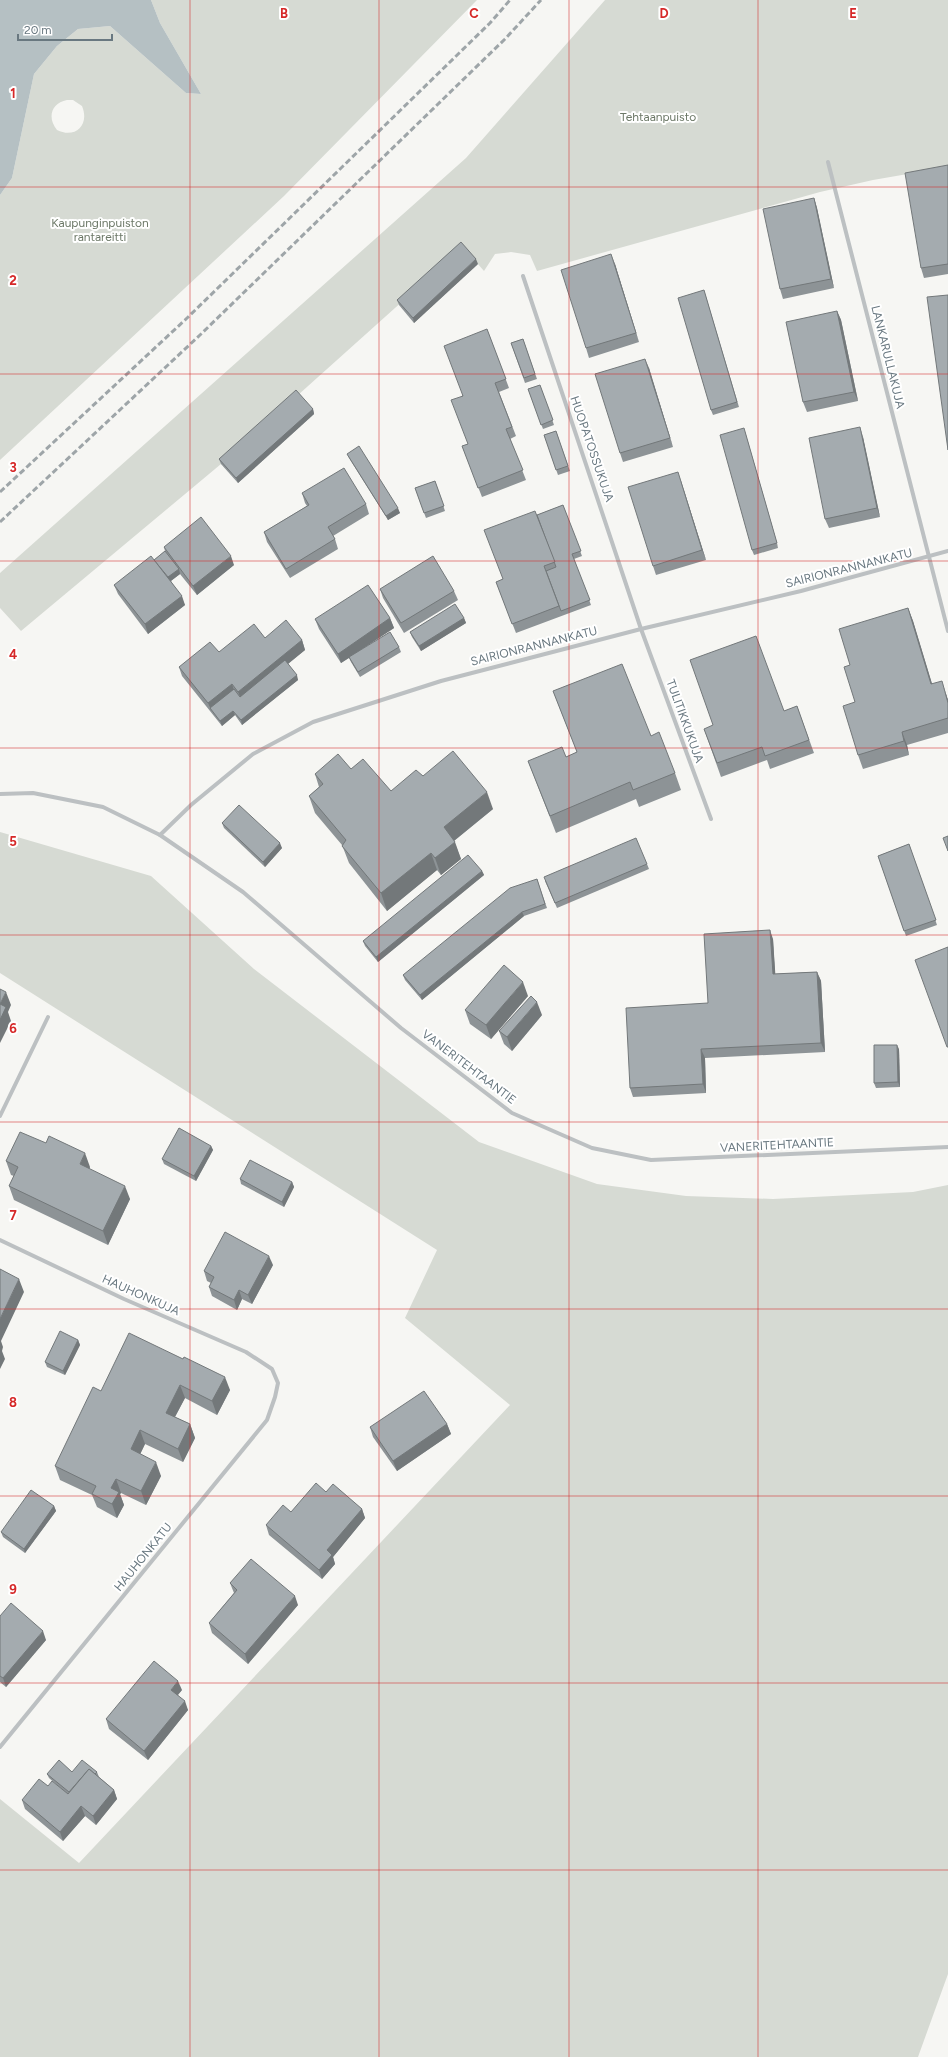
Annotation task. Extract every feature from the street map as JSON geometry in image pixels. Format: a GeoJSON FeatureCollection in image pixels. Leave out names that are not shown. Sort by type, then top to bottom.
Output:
{"type":"FeatureCollection","features":[{"type":"Feature","properties":{"kind":"street","name":"LANKARULLAKUJA"},"geometry":{"type":"LineString","coordinates":[[828,162],[928,558],[948,631]]}},
{"type":"Feature","properties":{"kind":"street","name":"HUOPATOSSUKUJA"},"geometry":{"type":"LineString","coordinates":[[523,276],[642,629]]}},
{"type":"Feature","properties":{"kind":"street","name":"SAIRIONRANNANKATU"},"geometry":{"type":"LineString","coordinates":[[160,835],[191,806],[253,754],[313,722],[441,681],[928,558],[948,551]]}},
{"type":"Feature","properties":{"kind":"street","name":"TULITIKKUKUJA"},"geometry":{"type":"LineString","coordinates":[[642,629],[710,819]]}},
{"type":"Feature","properties":{"kind":"street","name":"VANERITEHTAANTIE"},"geometry":{"type":"LineString","coordinates":[[0,794],[33,793],[103,807],[160,835],[243,892],[401,1028],[512,1113],[592,1148],[651,1160],[948,1147]]}},
{"type":"Feature","properties":{"kind":"street"},"geometry":{"type":"LineString","coordinates":[[0,1116],[48,1017]]}},
{"type":"Feature","properties":{"kind":"street","name":"HAUHONKUJA"},"geometry":{"type":"LineString","coordinates":[[0,1240],[124,1299],[246,1352],[272,1369]]}},
{"type":"Feature","properties":{"kind":"street","name":"HAUHONKATU"},"geometry":{"type":"LineString","coordinates":[[0,1748],[267,1420],[275,1397],[278,1382],[272,1369]]}},
{"type":"Feature","properties":{"kind":"green space","name":"Kaupunginpuiston rantareitti"},"geometry":{"type":"Polygon","coordinates":[[[151,0],[477,0],[284,196],[0,460],[0,195],[12,178],[34,74],[57,46],[78,29],[110,26],[186,93],[201,94],[160,23],[151,0]],[[67,100],[57,104],[54,108],[52,112],[52,121],[57,130],[70,133],[79,128],[82,124],[84,113],[82,106],[73,100],[67,100]]]}},
{"type":"Feature","properties":{"kind":"green space","name":"Tehtaanpuisto"},"geometry":{"type":"Polygon","coordinates":[[[605,0],[948,0],[948,167],[873,180],[820,192],[537,271],[530,255],[511,252],[495,254],[484,271],[463,247],[221,464],[21,631],[0,608],[0,573],[466,158],[605,0]]]}},
{"type":"Feature","properties":{"kind":"green space"},"geometry":{"type":"Polygon","coordinates":[[[0,832],[151,876],[254,969],[479,1142],[597,1184],[686,1196],[773,1199],[913,1192],[948,1185],[948,1974],[918,2057],[0,2057],[0,1799],[79,1863],[510,1405],[405,1318],[437,1250],[0,973],[0,832]]]}},
{"type":"Feature","properties":{"kind":"shaded area"},"geometry":{"type":"Polygon","coordinates":[[[0,0],[151,0],[160,23],[201,94],[186,93],[110,26],[78,29],[57,46],[34,74],[12,178],[0,195],[0,0]]]}},
{"type":"Feature","properties":{"kind":"building"},"geometry":{"type":"Polygon","coordinates":[[[948,165],[948,264],[921,268],[905,173],[948,165]]]}},
{"type":"Feature","properties":{"kind":"building"},"geometry":{"type":"Polygon","coordinates":[[[814,198],[831,279],[780,289],[763,209],[814,198]]]}},
{"type":"Feature","properties":{"kind":"building"},"geometry":{"type":"Polygon","coordinates":[[[461,242],[476,259],[413,318],[397,300],[461,242]]]}},
{"type":"Feature","properties":{"kind":"building"},"geometry":{"type":"Polygon","coordinates":[[[611,254],[636,333],[586,348],[561,270],[611,254]]]}},
{"type":"Feature","properties":{"kind":"building"},"geometry":{"type":"Polygon","coordinates":[[[704,290],[737,402],[711,410],[678,298],[704,290]]]}},
{"type":"Feature","properties":{"kind":"building"},"geometry":{"type":"Polygon","coordinates":[[[948,295],[948,450],[927,297],[948,295]]]}},
{"type":"Feature","properties":{"kind":"building"},"geometry":{"type":"Polygon","coordinates":[[[837,311],[854,392],[803,402],[786,322],[837,311]]]}},
{"type":"Feature","properties":{"kind":"building"},"geometry":{"type":"Polygon","coordinates":[[[487,329],[506,379],[495,383],[512,427],[506,429],[523,470],[478,488],[462,446],[468,444],[451,400],[463,396],[444,346],[487,329]]]}},
{"type":"Feature","properties":{"kind":"building"},"geometry":{"type":"Polygon","coordinates":[[[523,339],[535,374],[524,378],[511,343],[523,339]]]}},
{"type":"Feature","properties":{"kind":"building"},"geometry":{"type":"Polygon","coordinates":[[[645,359],[670,438],[620,453],[595,374],[645,359]]]}},
{"type":"Feature","properties":{"kind":"building"},"geometry":{"type":"Polygon","coordinates":[[[540,385],[553,420],[541,425],[528,389],[540,385]]]}},
{"type":"Feature","properties":{"kind":"building"},"geometry":{"type":"Polygon","coordinates":[[[296,390],[313,409],[236,478],[219,459],[296,390]]]}},
{"type":"Feature","properties":{"kind":"building"},"geometry":{"type":"Polygon","coordinates":[[[860,427],[877,508],[825,519],[809,438],[860,427]]]}},
{"type":"Feature","properties":{"kind":"building"},"geometry":{"type":"Polygon","coordinates":[[[744,428],[777,543],[752,550],[720,435],[744,428]]]}},
{"type":"Feature","properties":{"kind":"building"},"geometry":{"type":"Polygon","coordinates":[[[556,431],[568,466],[556,470],[544,435],[556,431]]]}},
{"type":"Feature","properties":{"kind":"building"},"geometry":{"type":"Polygon","coordinates":[[[359,446],[398,508],[386,516],[347,454],[359,446]]]}},
{"type":"Feature","properties":{"kind":"building"},"geometry":{"type":"Polygon","coordinates":[[[344,468],[366,504],[328,527],[335,539],[286,569],[264,532],[309,505],[302,493],[344,468]]]}},
{"type":"Feature","properties":{"kind":"building"},"geometry":{"type":"Polygon","coordinates":[[[678,472],[702,550],[653,566],[628,487],[678,472]]]}},
{"type":"Feature","properties":{"kind":"building"},"geometry":{"type":"Polygon","coordinates":[[[435,481],[444,506],[424,513],[415,488],[435,481]]]}},
{"type":"Feature","properties":{"kind":"building"},"geometry":{"type":"Polygon","coordinates":[[[563,505],[581,551],[572,554],[590,600],[561,611],[546,571],[556,567],[537,515],[563,505]]]}},
{"type":"Feature","properties":{"kind":"building"},"geometry":{"type":"Polygon","coordinates":[[[535,511],[555,562],[544,566],[559,606],[512,624],[496,582],[503,579],[484,530],[535,511]]]}},
{"type":"Feature","properties":{"kind":"building"},"geometry":{"type":"Polygon","coordinates":[[[201,517],[231,556],[193,586],[164,547],[201,517]]]}},
{"type":"Feature","properties":{"kind":"building"},"geometry":{"type":"Polygon","coordinates":[[[165,551],[179,569],[168,577],[154,560],[165,551]]]}},
{"type":"Feature","properties":{"kind":"building"},"geometry":{"type":"Polygon","coordinates":[[[151,556],[182,596],[145,624],[114,585],[151,556]]]}},
{"type":"Feature","properties":{"kind":"building"},"geometry":{"type":"Polygon","coordinates":[[[433,556],[454,591],[401,623],[380,589],[433,556]]]}},
{"type":"Feature","properties":{"kind":"building"},"geometry":{"type":"Polygon","coordinates":[[[368,585],[390,618],[338,654],[315,619],[368,585]]]}},
{"type":"Feature","properties":{"kind":"building"},"geometry":{"type":"Polygon","coordinates":[[[455,604],[464,618],[419,646],[410,632],[455,604]]]}},
{"type":"Feature","properties":{"kind":"building"},"geometry":{"type":"Polygon","coordinates":[[[908,608],[931,684],[942,681],[948,703],[948,718],[902,732],[904,741],[858,755],[843,706],[855,702],[844,667],[850,665],[839,629],[908,608]]]}},
{"type":"Feature","properties":{"kind":"building"},"geometry":{"type":"Polygon","coordinates":[[[286,620],[302,640],[238,692],[232,684],[208,703],[179,667],[210,642],[219,652],[254,624],[265,638],[286,620]]]}},
{"type":"Feature","properties":{"kind":"building"},"geometry":{"type":"Polygon","coordinates":[[[390,632],[399,647],[358,672],[349,657],[390,632]]]}},
{"type":"Feature","properties":{"kind":"building"},"geometry":{"type":"Polygon","coordinates":[[[756,636],[784,711],[797,706],[809,740],[765,756],[762,747],[717,763],[704,729],[713,725],[690,660],[756,636]]]}},
{"type":"Feature","properties":{"kind":"building"},"geometry":{"type":"Polygon","coordinates":[[[285,660],[297,675],[241,720],[233,711],[220,721],[210,708],[234,689],[240,697],[285,660]]]}},
{"type":"Feature","properties":{"kind":"building"},"geometry":{"type":"Polygon","coordinates":[[[622,664],[651,736],[659,732],[675,773],[633,790],[630,782],[550,816],[528,761],[562,747],[566,757],[577,752],[553,691],[622,664]]]}},
{"type":"Feature","properties":{"kind":"building"},"geometry":{"type":"Polygon","coordinates":[[[453,751],[487,792],[444,827],[455,842],[435,858],[431,853],[381,893],[342,846],[346,840],[309,796],[323,784],[315,774],[338,754],[351,769],[363,759],[391,791],[416,770],[423,776],[453,751]]]}},
{"type":"Feature","properties":{"kind":"building"},"geometry":{"type":"Polygon","coordinates":[[[239,805],[280,843],[263,862],[222,823],[239,805]]]}},
{"type":"Feature","properties":{"kind":"building"},"geometry":{"type":"Polygon","coordinates":[[[948,836],[948,851],[943,838],[948,836]]]}},
{"type":"Feature","properties":{"kind":"building"},"geometry":{"type":"Polygon","coordinates":[[[636,838],[647,864],[555,903],[544,877],[636,838]]]}},
{"type":"Feature","properties":{"kind":"building"},"geometry":{"type":"Polygon","coordinates":[[[909,844],[936,920],[904,931],[878,856],[909,844]]]}},
{"type":"Feature","properties":{"kind":"building"},"geometry":{"type":"Polygon","coordinates":[[[468,855],[482,871],[376,957],[363,941],[468,855]]]}},
{"type":"Feature","properties":{"kind":"building"},"geometry":{"type":"Polygon","coordinates":[[[537,879],[545,904],[522,912],[420,995],[403,975],[510,888],[537,879]]]}},
{"type":"Feature","properties":{"kind":"building"},"geometry":{"type":"Polygon","coordinates":[[[770,930],[773,974],[817,972],[821,1043],[701,1049],[703,1084],[630,1088],[626,1008],[708,1003],[704,934],[770,930]]]}},
{"type":"Feature","properties":{"kind":"building"},"geometry":{"type":"Polygon","coordinates":[[[948,947],[948,1047],[947,1047],[915,960],[948,947]]]}},
{"type":"Feature","properties":{"kind":"building"},"geometry":{"type":"Polygon","coordinates":[[[504,965],[523,982],[486,1025],[465,1010],[504,965]]]}},
{"type":"Feature","properties":{"kind":"building"},"geometry":{"type":"Polygon","coordinates":[[[0,989],[6,992],[0,1004],[0,989]]]}},
{"type":"Feature","properties":{"kind":"building"},"geometry":{"type":"Polygon","coordinates":[[[531,996],[537,1002],[507,1037],[499,1031],[531,996]]]}},
{"type":"Feature","properties":{"kind":"building"},"geometry":{"type":"Polygon","coordinates":[[[0,1004],[6,1007],[0,1020],[0,1004]]]}},
{"type":"Feature","properties":{"kind":"building"},"geometry":{"type":"Polygon","coordinates":[[[874,1045],[897,1045],[898,1082],[874,1083],[874,1045]]]}},
{"type":"Feature","properties":{"kind":"building"},"geometry":{"type":"Polygon","coordinates":[[[179,1128],[211,1146],[194,1176],[162,1159],[179,1128]]]}},
{"type":"Feature","properties":{"kind":"building"},"geometry":{"type":"Polygon","coordinates":[[[20,1132],[46,1143],[49,1136],[85,1153],[80,1164],[125,1186],[103,1231],[9,1186],[18,1167],[6,1161],[20,1132]]]}},
{"type":"Feature","properties":{"kind":"building"},"geometry":{"type":"Polygon","coordinates":[[[250,1160],[292,1182],[282,1202],[240,1179],[250,1160]]]}},
{"type":"Feature","properties":{"kind":"building"},"geometry":{"type":"Polygon","coordinates":[[[225,1232],[269,1256],[248,1295],[239,1290],[234,1300],[209,1287],[214,1277],[204,1271],[225,1232]]]}},
{"type":"Feature","properties":{"kind":"building"},"geometry":{"type":"Polygon","coordinates":[[[0,1269],[19,1279],[0,1319],[0,1269]]]}},
{"type":"Feature","properties":{"kind":"building"},"geometry":{"type":"Polygon","coordinates":[[[60,1331],[78,1340],[63,1371],[45,1362],[60,1331]]]}},
{"type":"Feature","properties":{"kind":"building"},"geometry":{"type":"Polygon","coordinates":[[[129,1333],[225,1377],[212,1401],[180,1385],[166,1413],[190,1424],[178,1449],[140,1430],[131,1449],[156,1462],[141,1491],[116,1479],[111,1488],[119,1492],[112,1504],[92,1494],[96,1486],[55,1466],[93,1387],[101,1391],[129,1333]]]}},
{"type":"Feature","properties":{"kind":"building"},"geometry":{"type":"Polygon","coordinates":[[[424,1391],[447,1424],[393,1461],[370,1427],[424,1391]]]}},
{"type":"Feature","properties":{"kind":"building"},"geometry":{"type":"Polygon","coordinates":[[[316,1483],[326,1492],[333,1484],[362,1509],[327,1550],[332,1555],[319,1570],[266,1525],[283,1505],[291,1512],[316,1483]]]}},
{"type":"Feature","properties":{"kind":"building"},"geometry":{"type":"Polygon","coordinates":[[[31,1490],[54,1506],[24,1549],[1,1532],[31,1490]]]}},
{"type":"Feature","properties":{"kind":"building"},"geometry":{"type":"Polygon","coordinates":[[[251,1559],[295,1596],[245,1654],[209,1623],[237,1590],[230,1583],[251,1559]]]}},
{"type":"Feature","properties":{"kind":"building"},"geometry":{"type":"Polygon","coordinates":[[[11,1603],[43,1631],[3,1678],[0,1676],[0,1616],[11,1603]]]}},
{"type":"Feature","properties":{"kind":"building"},"geometry":{"type":"Polygon","coordinates":[[[154,1661],[178,1681],[171,1690],[185,1701],[144,1751],[106,1719],[154,1661]]]}},
{"type":"Feature","properties":{"kind":"building"},"geometry":{"type":"Polygon","coordinates":[[[59,1760],[72,1772],[82,1760],[97,1772],[95,1774],[89,1769],[69,1792],[47,1774],[59,1760]]]}},
{"type":"Feature","properties":{"kind":"building"},"geometry":{"type":"Polygon","coordinates":[[[89,1769],[114,1790],[93,1816],[81,1806],[60,1832],[22,1800],[39,1779],[48,1786],[52,1781],[68,1794],[89,1769]]]}},
{"type":"Feature","properties":{"kind":"railway"},"geometry":{"type":"LineString","coordinates":[[0,492],[185,320],[490,23],[510,0]]}},
{"type":"Feature","properties":{"kind":"railway"},"geometry":{"type":"LineString","coordinates":[[0,522],[200,335],[505,39],[541,0]]}}]}
